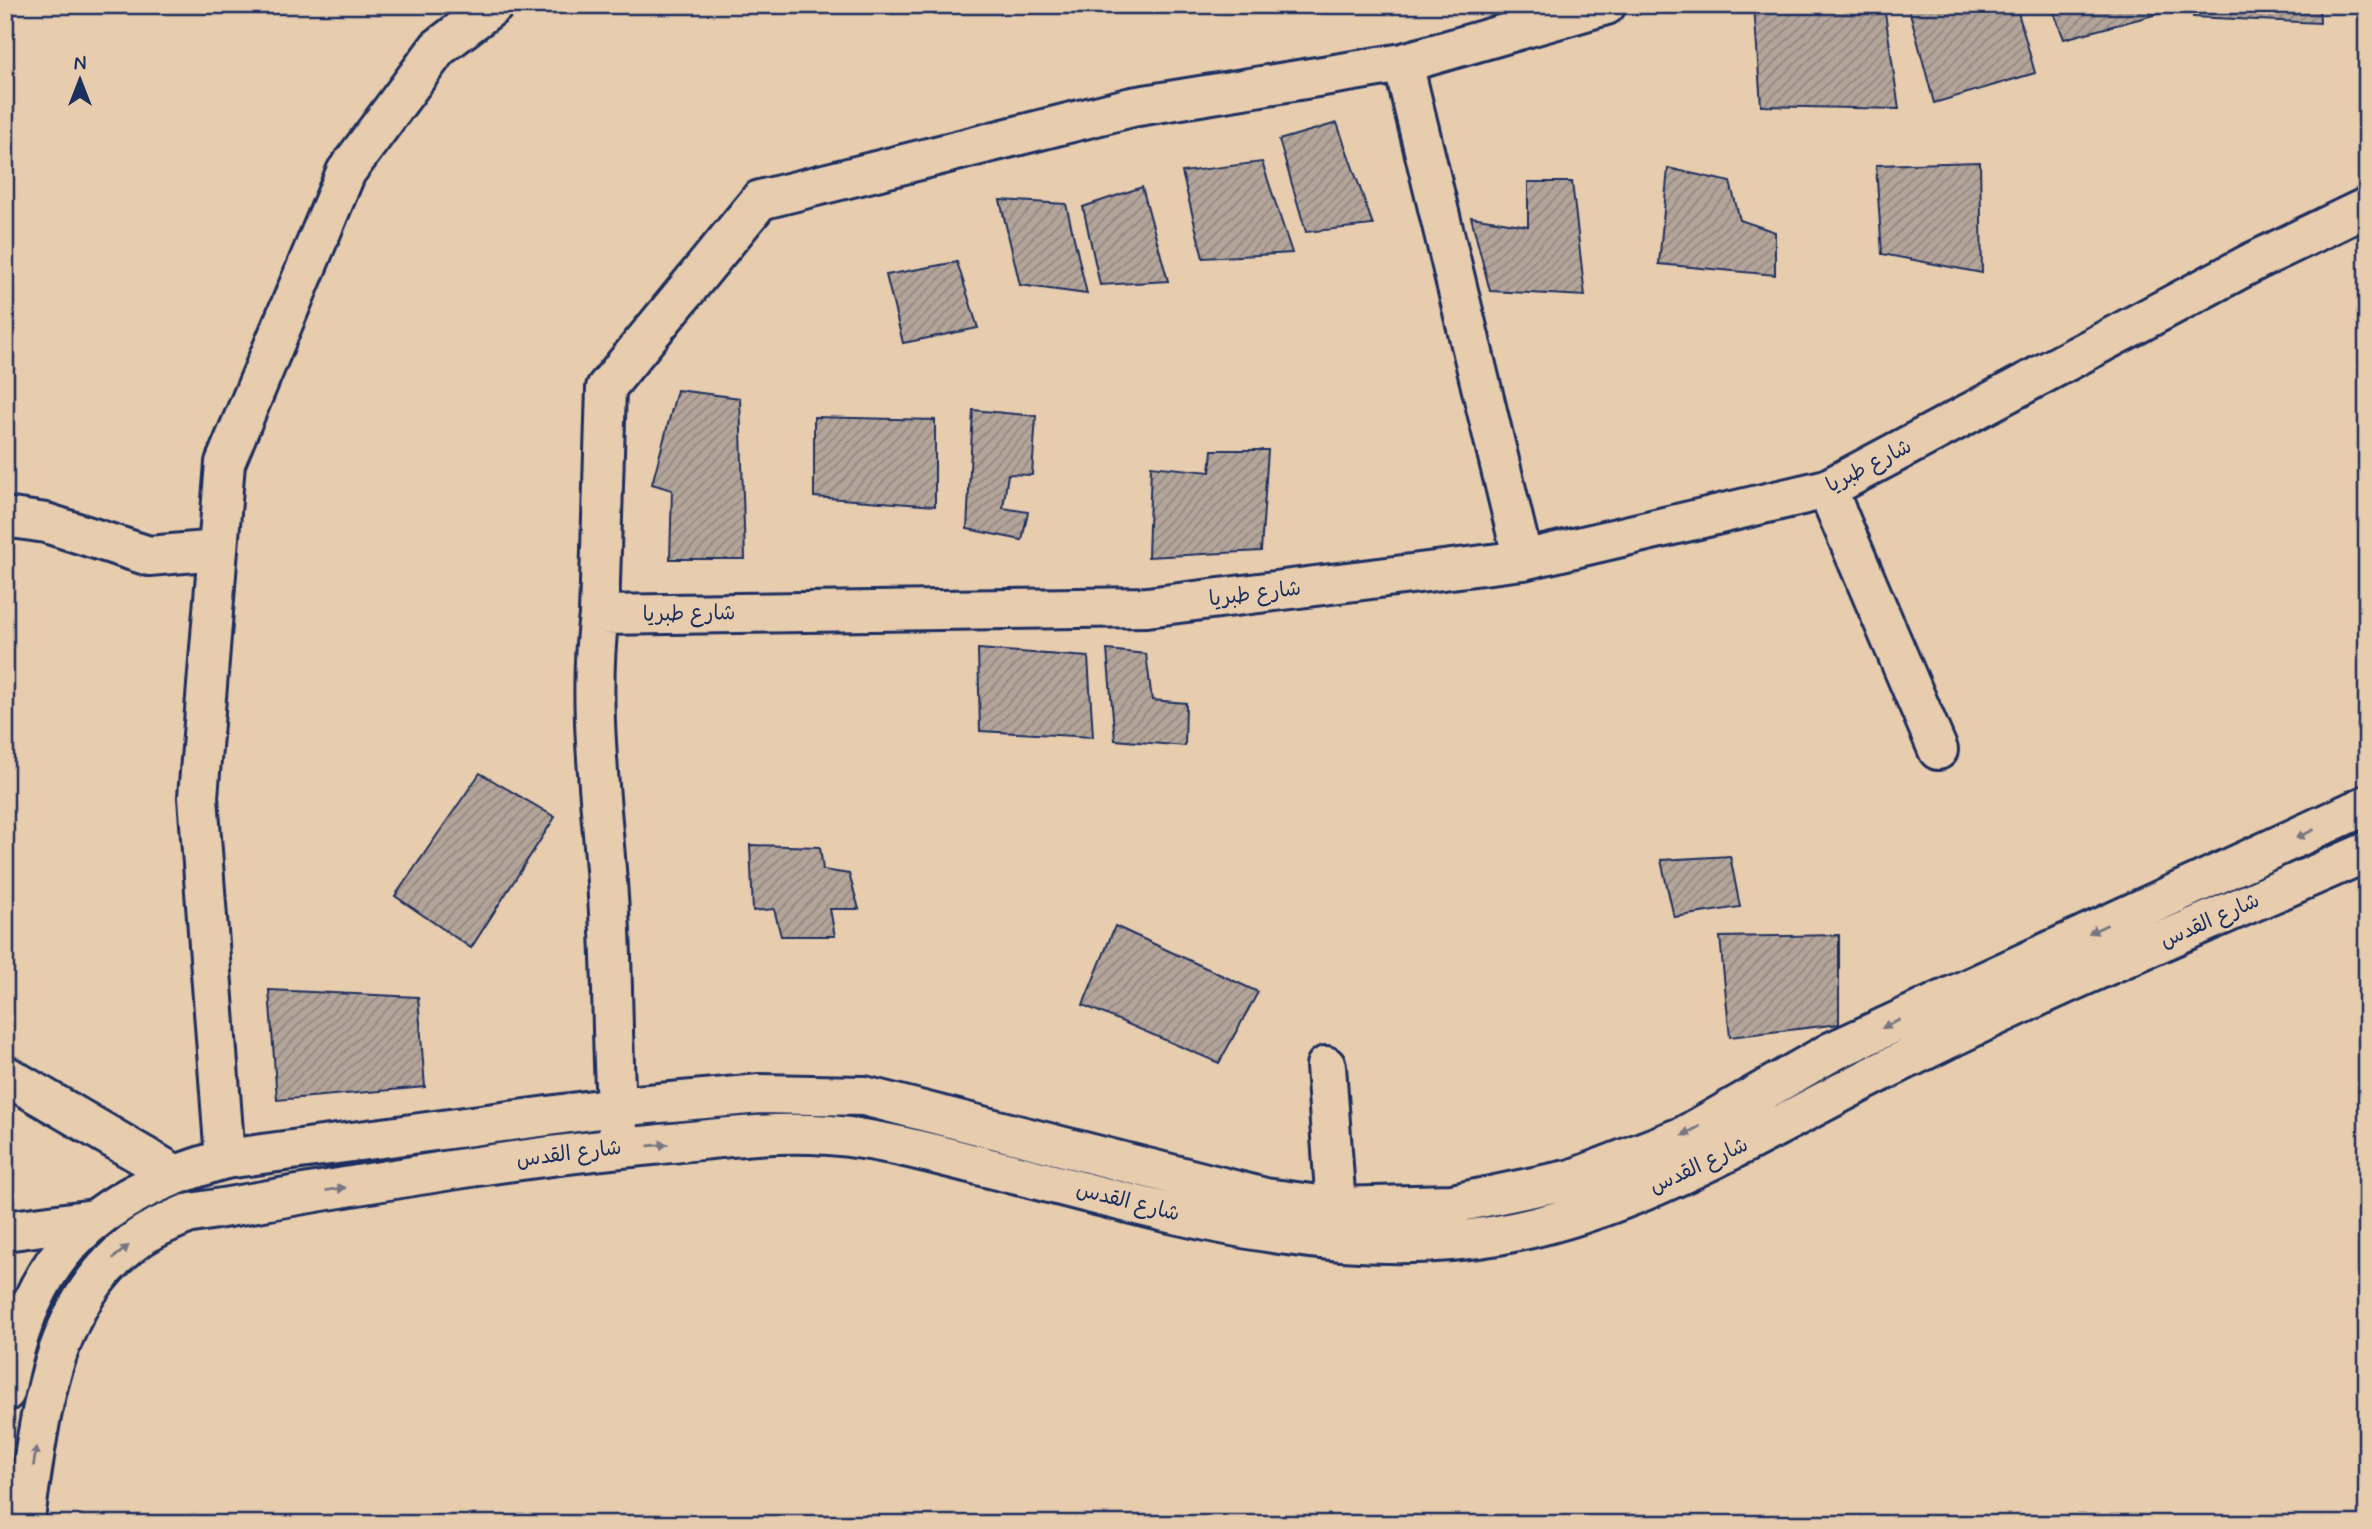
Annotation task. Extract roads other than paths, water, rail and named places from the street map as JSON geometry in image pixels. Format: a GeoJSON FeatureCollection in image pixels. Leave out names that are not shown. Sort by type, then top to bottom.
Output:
{"type":"FeatureCollection","features":[{"type":"Feature","properties":{"kind":"street"},"geometry":{"type":"LineString","coordinates":[[225,1159],[198,797],[225,463],[346,172],[438,48],[494,5]]}},
{"type":"Feature","properties":{"kind":"street"},"geometry":{"type":"LineString","coordinates":[[620,1148],[615,1107],[610,917],[593,660],[599,615],[606,388],[760,200],[1132,107],[1403,64],[1606,5]]}},
{"type":"Feature","properties":{"kind":"street"},"geometry":{"type":"LineString","coordinates":[[1403,64],[1523,560]]}},
{"type":"Feature","properties":{"kind":"street","name":"شارع طبريا"},"geometry":{"type":"LineString","coordinates":[[599,615],[1147,607],[1523,560],[1827,489],[2255,261],[2367,207]]}},
{"type":"Feature","properties":{"kind":"street"},"geometry":{"type":"LineString","coordinates":[[1827,489],[1938,750]]}},
{"type":"Feature","properties":{"kind":"street"},"geometry":{"type":"LineString","coordinates":[[5,517],[46,523],[149,556],[218,550]]}},
{"type":"Feature","properties":{"kind":"street","name":"شارع القدس"},"geometry":{"type":"LineString","coordinates":[[5,1392],[13,1349],[39,1282],[65,1249],[94,1219],[174,1174],[225,1159],[615,1107],[760,1094],[864,1096],[1265,1198],[1336,1207],[1465,1201],[1572,1179],[1684,1136],[1831,1052],[2367,806]]}},
{"type":"Feature","properties":{"kind":"street","name":"شارع القدس"},"geometry":{"type":"LineString","coordinates":[[24,1524],[45,1391],[73,1312],[107,1264],[141,1236],[187,1214],[564,1153],[813,1134],[900,1146],[1244,1230],[1340,1242],[1405,1242],[1494,1236],[1563,1220],[1631,1197],[1702,1168],[1888,1069],[2367,852]]}},
{"type":"Feature","properties":{"kind":"street"},"geometry":{"type":"LineString","coordinates":[[1326,1066],[1336,1207]]}},
{"type":"Feature","properties":{"kind":"street"},"geometry":{"type":"LineString","coordinates":[[5,1074],[174,1174]]}},
{"type":"Feature","properties":{"kind":"street"},"geometry":{"type":"LineString","coordinates":[[5,1231],[94,1219]]}}]}
